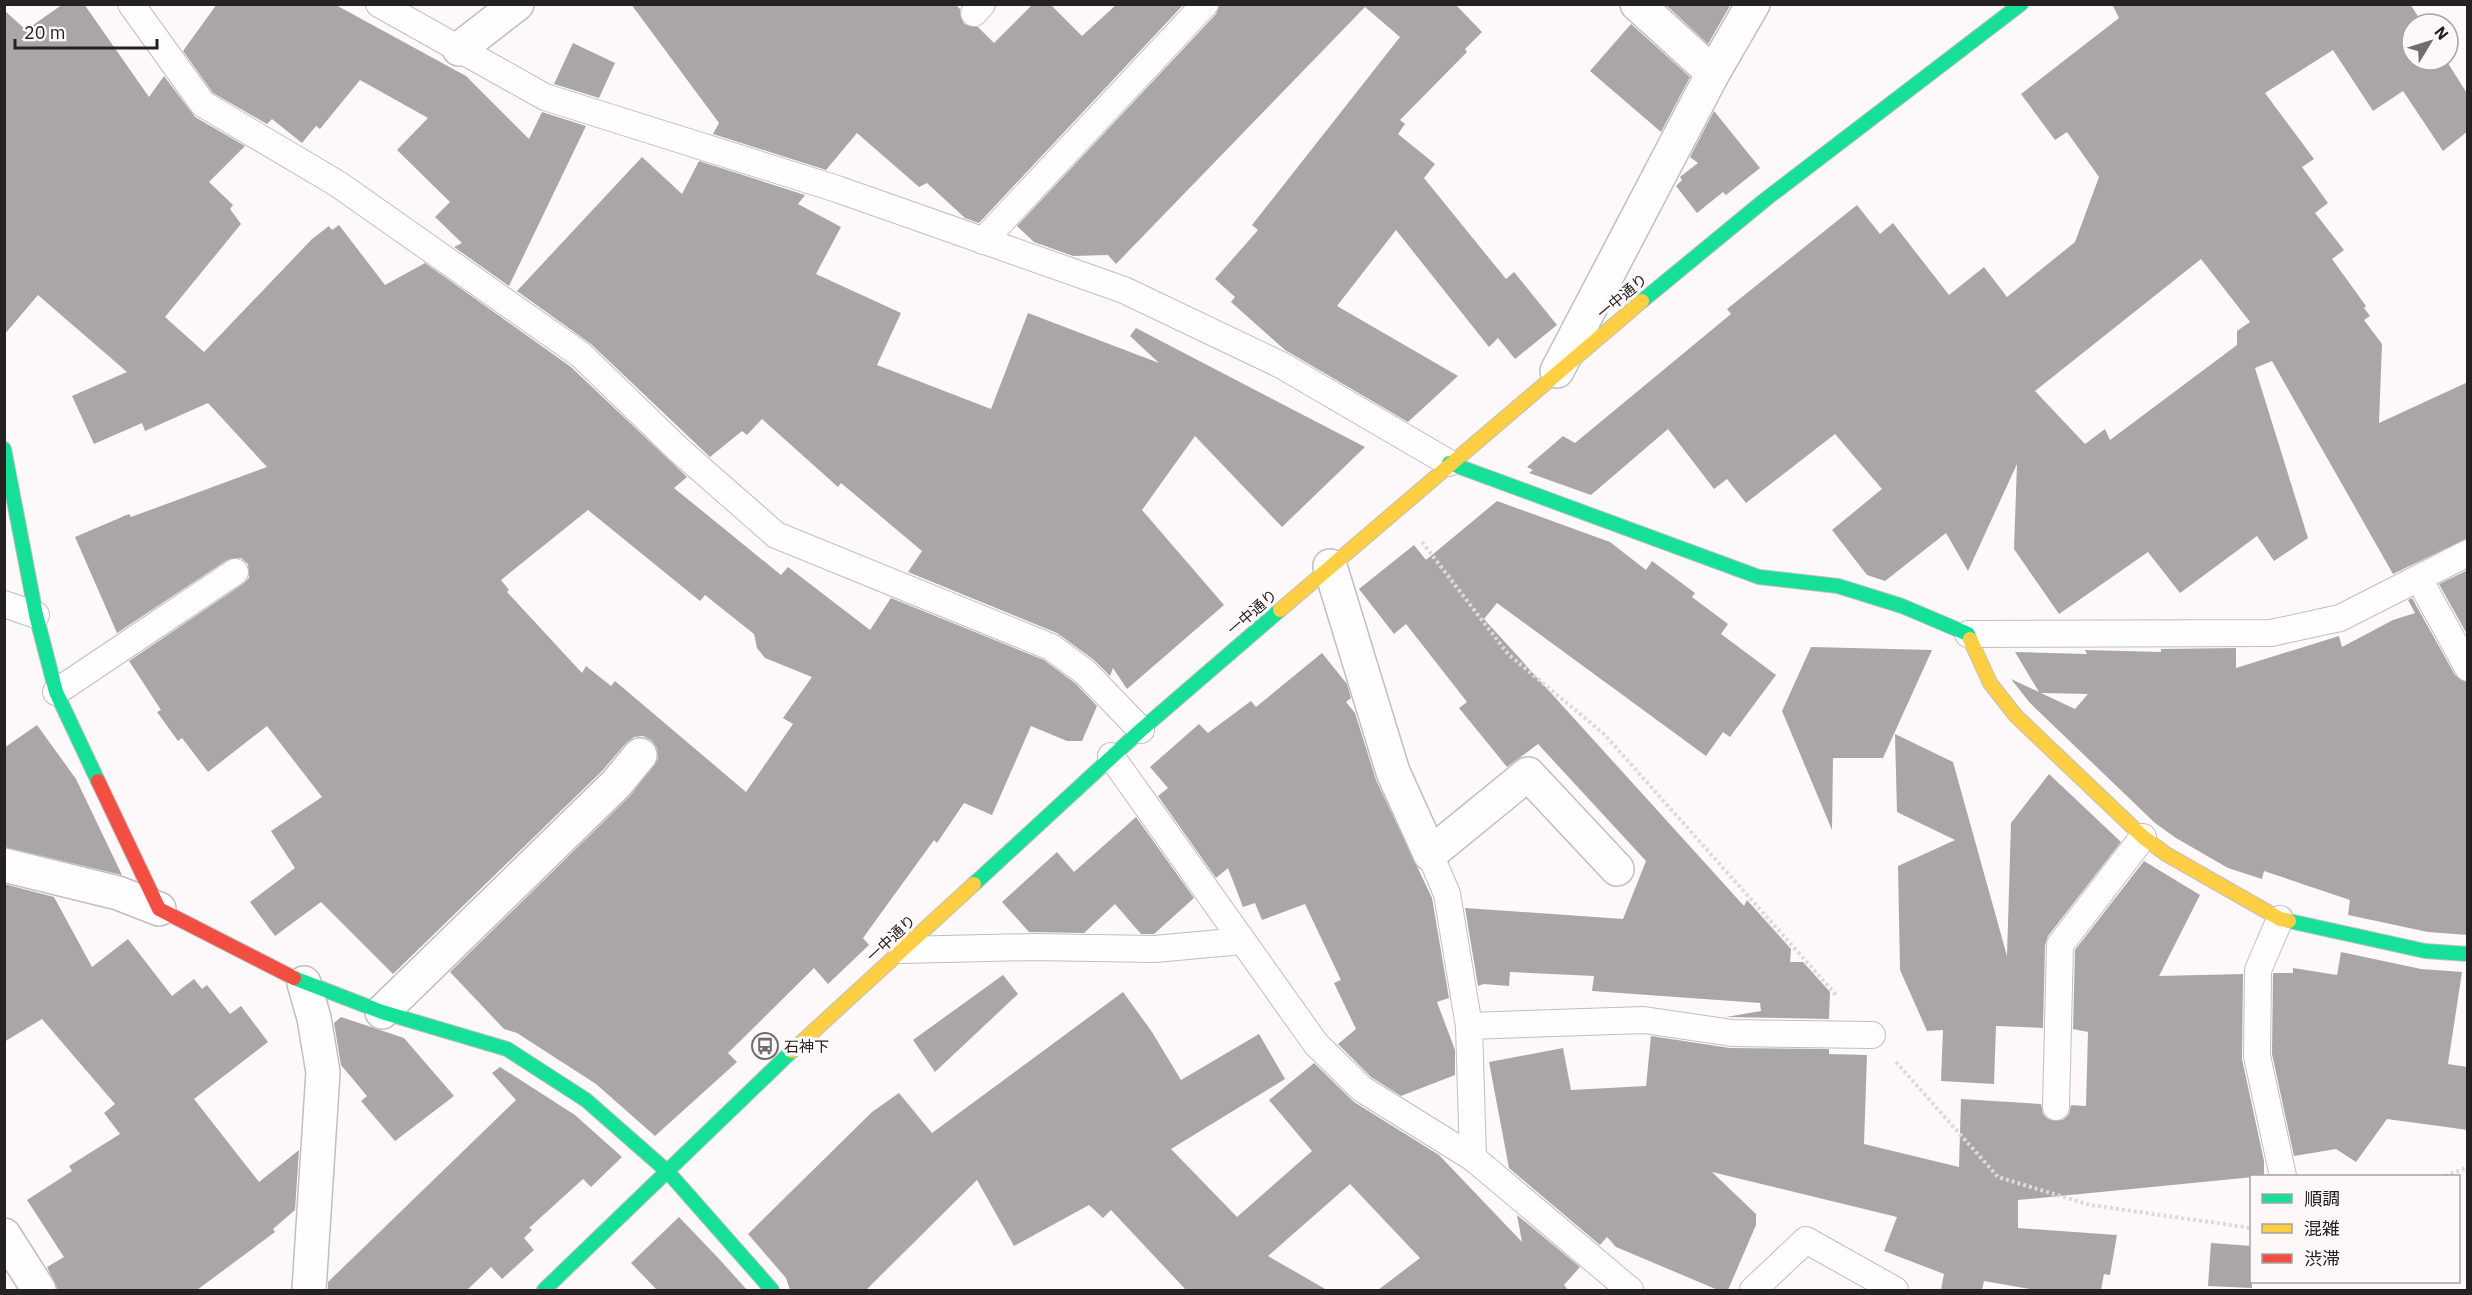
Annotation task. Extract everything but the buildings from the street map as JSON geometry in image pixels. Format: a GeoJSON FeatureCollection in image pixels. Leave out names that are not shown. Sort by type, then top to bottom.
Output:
{"type":"FeatureCollection","features":[{"type":"Feature","properties":{"kind":"street"},"geometry":{"type":"LineString","coordinates":[[459,49],[517,4]]}},
{"type":"Feature","properties":{"kind":"street"},"geometry":{"type":"LineString","coordinates":[[1637,4],[1713,73]]}},
{"type":"Feature","properties":{"kind":"street"},"geometry":{"type":"LineString","coordinates":[[1557,371],[1713,73],[1753,4]]}},
{"type":"Feature","properties":{"kind":"street","name":"一中通り"},"geometry":{"type":"LineString","coordinates":[[544,1290],[784,1059],[1141,730],[1557,371],[1766,199],[2021,4]]}},
{"type":"Feature","properties":{"kind":"street"},"geometry":{"type":"LineString","coordinates":[[4,449],[36,615],[56,692],[159,909]]}},
{"type":"Feature","properties":{"kind":"street"},"geometry":{"type":"LineString","coordinates":[[1449,464],[1759,577],[1838,586],[1902,606],[1968,634],[1990,683],[2016,716],[2143,837],[2166,854],[2280,920],[2425,951],[2468,954]]}},
{"type":"Feature","properties":{"kind":"street"},"geometry":{"type":"LineString","coordinates":[[1330,566],[1393,772],[1430,854],[1528,774],[1617,870]]}},
{"type":"Feature","properties":{"kind":"street"},"geometry":{"type":"LineString","coordinates":[[382,1012],[616,784],[640,755]]}},
{"type":"Feature","properties":{"kind":"street"},"geometry":{"type":"LineString","coordinates":[[4,865],[118,892],[159,909],[304,983],[382,1012],[507,1049],[586,1100],[668,1172],[772,1290]]}},
{"type":"Feature","properties":{"kind":"street"},"geometry":{"type":"LineString","coordinates":[[304,983],[314,1018],[324,1072],[309,1290]]}},
{"type":"Feature","properties":{"kind":"street"},"geometry":{"type":"LineString","coordinates":[[4,1235],[39,1290]]}},
{"type":"Feature","properties":{"kind":"lane"},"geometry":{"type":"LineString","coordinates":[[131,4],[203,104],[338,184],[581,355],[679,450],[776,535],[1051,647],[1085,672],[1141,730]]}},
{"type":"Feature","properties":{"kind":"lane"},"geometry":{"type":"LineString","coordinates":[[379,4],[545,97],[837,189],[1124,290],[1281,364],[1449,464]]}},
{"type":"Feature","properties":{"kind":"lane"},"geometry":{"type":"LineString","coordinates":[[983,241],[1205,4]]}},
{"type":"Feature","properties":{"kind":"lane"},"geometry":{"type":"LineString","coordinates":[[1968,634],[2271,633],[2340,618],[2468,553]]}},
{"type":"Feature","properties":{"kind":"lane"},"geometry":{"type":"LineString","coordinates":[[56,692],[235,572]]}},
{"type":"Feature","properties":{"kind":"lane"},"geometry":{"type":"LineString","coordinates":[[2419,579],[2468,668]]}},
{"type":"Feature","properties":{"kind":"lane"},"geometry":{"type":"LineString","coordinates":[[4,604],[36,615]]}},
{"type":"Feature","properties":{"kind":"lane"},"geometry":{"type":"LineString","coordinates":[[1112,756],[1316,1044],[1362,1089],[1473,1158],[1630,1290]]}},
{"type":"Feature","properties":{"kind":"lane"},"geometry":{"type":"LineString","coordinates":[[2056,1107],[2060,945],[2143,837]]}},
{"type":"Feature","properties":{"kind":"lane"},"geometry":{"type":"LineString","coordinates":[[1430,854],[1447,894],[1469,1026],[1473,1158]]}},
{"type":"Feature","properties":{"kind":"lane"},"geometry":{"type":"LineString","coordinates":[[2280,920],[2258,970],[2257,1056],[2283,1175]]}},
{"type":"Feature","properties":{"kind":"lane"},"geometry":{"type":"LineString","coordinates":[[902,950],[1033,947],[1155,949],[1242,941]]}},
{"type":"Feature","properties":{"kind":"lane"},"geometry":{"type":"LineString","coordinates":[[1469,1026],[1644,1020],[1732,1033],[1872,1035]]}},
{"type":"Feature","properties":{"kind":"lane"},"geometry":{"type":"LineString","coordinates":[[1753,1290],[1806,1240],[1895,1290]]}},
{"type":"Feature","properties":{"kind":"path"},"geometry":{"type":"LineString","coordinates":[[1397,509],[1508,654],[1604,734],[1998,1177],[2090,1205],[2250,1228]]}},
{"type":"Feature","properties":{"kind":"path"},"geometry":{"type":"LineString","coordinates":[[2448,1175],[2468,1167]]}},
{"type":"Feature","properties":{"kind":"traffic: fast"},"geometry":{"type":"LineString","coordinates":[[1642,301],[1766,199],[2021,4]]}},
{"type":"Feature","properties":{"kind":"traffic: fast"},"geometry":{"type":"LineString","coordinates":[[4,449],[36,615],[56,692],[98,781]]}},
{"type":"Feature","properties":{"kind":"traffic: fast"},"geometry":{"type":"LineString","coordinates":[[1449,463],[1759,577],[1838,586],[1902,606],[1968,634],[1970,639]]}},
{"type":"Feature","properties":{"kind":"traffic: fast"},"geometry":{"type":"LineString","coordinates":[[974,884],[1141,730],[1280,610]]}},
{"type":"Feature","properties":{"kind":"traffic: fast"},"geometry":{"type":"LineString","coordinates":[[2289,921],[2425,951],[2468,954]]}},
{"type":"Feature","properties":{"kind":"traffic: fast"},"geometry":{"type":"LineString","coordinates":[[294,978],[382,1012],[507,1049],[586,1100],[668,1172],[772,1290]]}},
{"type":"Feature","properties":{"kind":"traffic: fast"},"geometry":{"type":"LineString","coordinates":[[544,1290],[792,1051]]}},
{"type":"Feature","properties":{"kind":"traffic: slow"},"geometry":{"type":"LineString","coordinates":[[1280,610],[1642,301]]}},
{"type":"Feature","properties":{"kind":"traffic: slow"},"geometry":{"type":"LineString","coordinates":[[1970,639],[1990,683],[2016,716],[2143,837],[2166,854],[2280,919],[2289,921]]}},
{"type":"Feature","properties":{"kind":"traffic: slow"},"geometry":{"type":"LineString","coordinates":[[792,1051],[974,884]]}},
{"type":"Feature","properties":{"kind":"traffic: jam"},"geometry":{"type":"LineString","coordinates":[[98,781],[159,909],[294,978]]}},
{"type":"Feature","properties":{"kind":"place","name":"石神下"},"geometry":{"type":"Point","coordinates":[765,1046]}}]}
